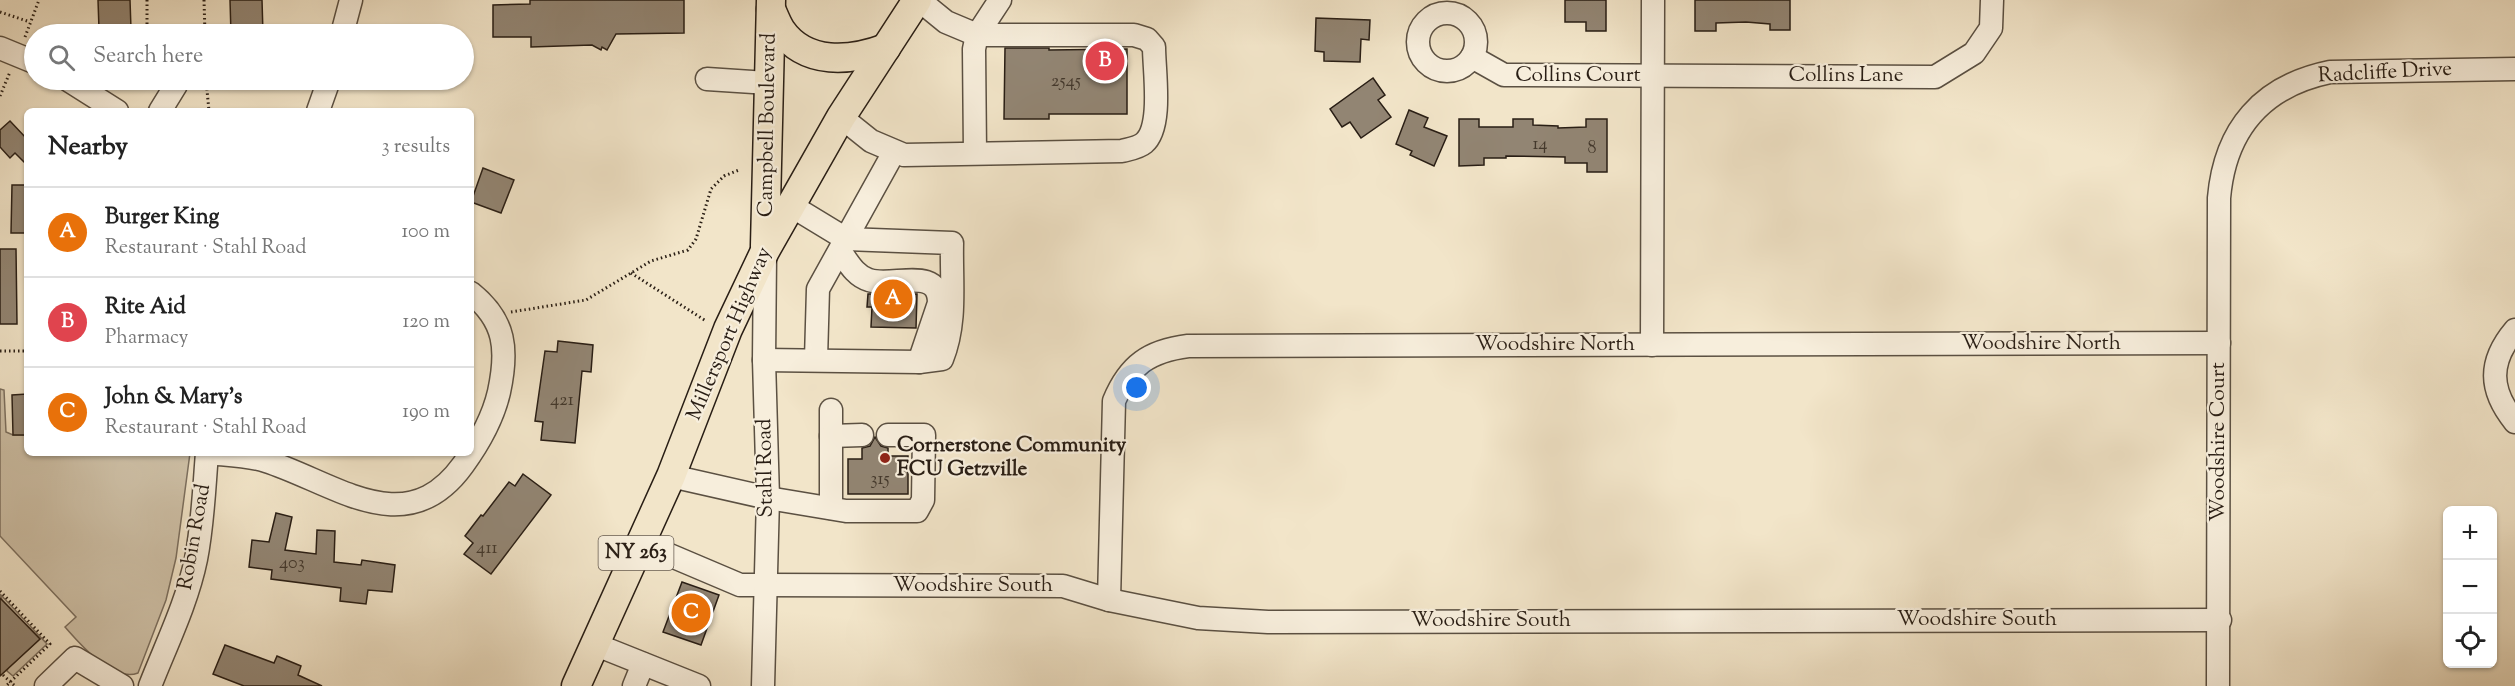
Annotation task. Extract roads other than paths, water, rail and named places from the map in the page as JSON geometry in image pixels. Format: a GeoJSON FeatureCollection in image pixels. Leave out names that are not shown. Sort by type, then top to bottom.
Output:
{"type":"FeatureCollection","features":[{"type":"Feature","properties":{"kind":"main road","name":"Millersport Highway"},"geometry":{"type":"LineString","coordinates":[[576,686],[671,476],[728,329],[765,251],[841,117],[918,0]]}},
{"type":"Feature","properties":{"kind":"main road"},"geometry":{"type":"LineString","coordinates":[[771,4],[781,31],[813,54],[847,59],[886,48]]}},
{"type":"Feature","properties":{"kind":"main road","name":"Campbell Boulevard"},"geometry":{"type":"LineString","coordinates":[[765,251],[771,4]]}},
{"type":"Feature","properties":{"kind":"street"},"geometry":{"type":"LineString","coordinates":[[345,24],[351,0]]}},
{"type":"Feature","properties":{"kind":"street"},"geometry":{"type":"LineString","coordinates":[[841,117],[871,141],[904,155],[1122,151],[1143,144],[1151,135],[1155,120],[1154,47],[1147,39],[1134,35],[977,35],[946,22],[918,0]]}},
{"type":"Feature","properties":{"kind":"street"},"geometry":{"type":"LineString","coordinates":[[975,153],[974,49],[977,35],[1000,0]]}},
{"type":"Feature","properties":{"kind":"street"},"geometry":{"type":"LineString","coordinates":[[1652,345],[1653,0]]}},
{"type":"Feature","properties":{"kind":"street","name":"Collins Lane"},"geometry":{"type":"LineString","coordinates":[[1653,76],[1935,77],[1974,53],[1991,28],[1992,0]]}},
{"type":"Feature","properties":{"kind":"street"},"geometry":{"type":"LineString","coordinates":[[0,48],[24,58]]}},
{"type":"Feature","properties":{"kind":"street","name":"Collins Court"},"geometry":{"type":"LineString","coordinates":[[1472,57],[1504,75],[1653,76]]}},
{"type":"Feature","properties":{"kind":"street","name":"Radcliffe Drive"},"geometry":{"type":"LineString","coordinates":[[2219,198],[2224,166],[2236,135],[2248,117],[2266,99],[2289,84],[2309,76],[2330,72],[2515,69]]}},
{"type":"Feature","properties":{"kind":"street"},"geometry":{"type":"LineString","coordinates":[[707,79],[769,83]]}},
{"type":"Feature","properties":{"kind":"street"},"geometry":{"type":"LineString","coordinates":[[84,90],[112,108]]}},
{"type":"Feature","properties":{"kind":"street"},"geometry":{"type":"LineString","coordinates":[[162,108],[173,90]]}},
{"type":"Feature","properties":{"kind":"street"},"geometry":{"type":"LineString","coordinates":[[319,108],[325,90]]}},
{"type":"Feature","properties":{"kind":"street"},"geometry":{"type":"LineString","coordinates":[[816,359],[818,288],[894,152]]}},
{"type":"Feature","properties":{"kind":"street","name":"Woodshire Court"},"geometry":{"type":"LineString","coordinates":[[2218,686],[2220,620],[2219,198]]}},
{"type":"Feature","properties":{"kind":"street"},"geometry":{"type":"LineString","coordinates":[[790,205],[843,245],[855,272],[870,280],[927,281],[935,287],[939,303],[919,362]]}},
{"type":"Feature","properties":{"kind":"street"},"geometry":{"type":"LineString","coordinates":[[764,360],[919,362],[942,358],[949,340],[953,316],[952,243],[843,245]]}},
{"type":"Feature","properties":{"kind":"street","name":"Stahl Road"},"geometry":{"type":"LineString","coordinates":[[763,686],[768,498],[764,360],[765,251]]}},
{"type":"Feature","properties":{"kind":"street","name":"Robin Road"},"geometry":{"type":"LineString","coordinates":[[474,296],[495,318],[501,332],[504,364],[497,401],[490,421],[474,449]]}},
{"type":"Feature","properties":{"kind":"street"},"geometry":{"type":"LineString","coordinates":[[2515,330],[2502,345],[2495,365],[2495,387],[2502,407],[2515,422]]}},
{"type":"Feature","properties":{"kind":"street","name":"Woodshire North"},"geometry":{"type":"LineString","coordinates":[[1109,600],[1114,401],[1121,384],[1132,370],[1150,356],[1167,349],[1188,346],[2219,343]]}},
{"type":"Feature","properties":{"kind":"street"},"geometry":{"type":"LineString","coordinates":[[831,410],[831,508]]}},
{"type":"Feature","properties":{"kind":"street"},"geometry":{"type":"LineString","coordinates":[[831,436],[862,435]]}},
{"type":"Feature","properties":{"kind":"street"},"geometry":{"type":"LineString","coordinates":[[671,476],[768,498],[846,511],[917,511],[923,500],[924,435],[888,435]]}},
{"type":"Feature","properties":{"kind":"street","name":"Robin Road"},"geometry":{"type":"LineString","coordinates":[[150,686],[184,602],[195,561],[202,516],[207,456]]}},
{"type":"Feature","properties":{"kind":"street","name":"Robin Road"},"geometry":{"type":"LineString","coordinates":[[241,456],[266,461],[379,504],[410,504],[426,498],[451,481],[470,456]]}},
{"type":"Feature","properties":{"kind":"street","name":"Woodshire South"},"geometry":{"type":"LineString","coordinates":[[641,543],[740,585],[766,587],[1063,586],[1109,600],[1198,618],[1268,622],[2220,620]]}},
{"type":"Feature","properties":{"kind":"street"},"geometry":{"type":"LineString","coordinates":[[594,644],[699,686]]}},
{"type":"Feature","properties":{"kind":"street"},"geometry":{"type":"LineString","coordinates":[[46,686],[75,658],[122,686]]}},
{"type":"Feature","properties":{"kind":"street"},"geometry":{"type":"LineString","coordinates":[[634,686],[643,664]]}},
{"type":"Feature","properties":{"kind":"place","name":"Rite Aid"},"geometry":{"type":"Point","coordinates":[1105,61]}},
{"type":"Feature","properties":{"kind":"place","name":"Burger King"},"geometry":{"type":"Point","coordinates":[893,299]}},
{"type":"Feature","properties":{"kind":"place","name":"Cornerstone Community FCU Getzville"},"geometry":{"type":"Point","coordinates":[885,458]}},
{"type":"Feature","properties":{"kind":"place","name":"John & Mary's"},"geometry":{"type":"Point","coordinates":[691,613]}}]}
